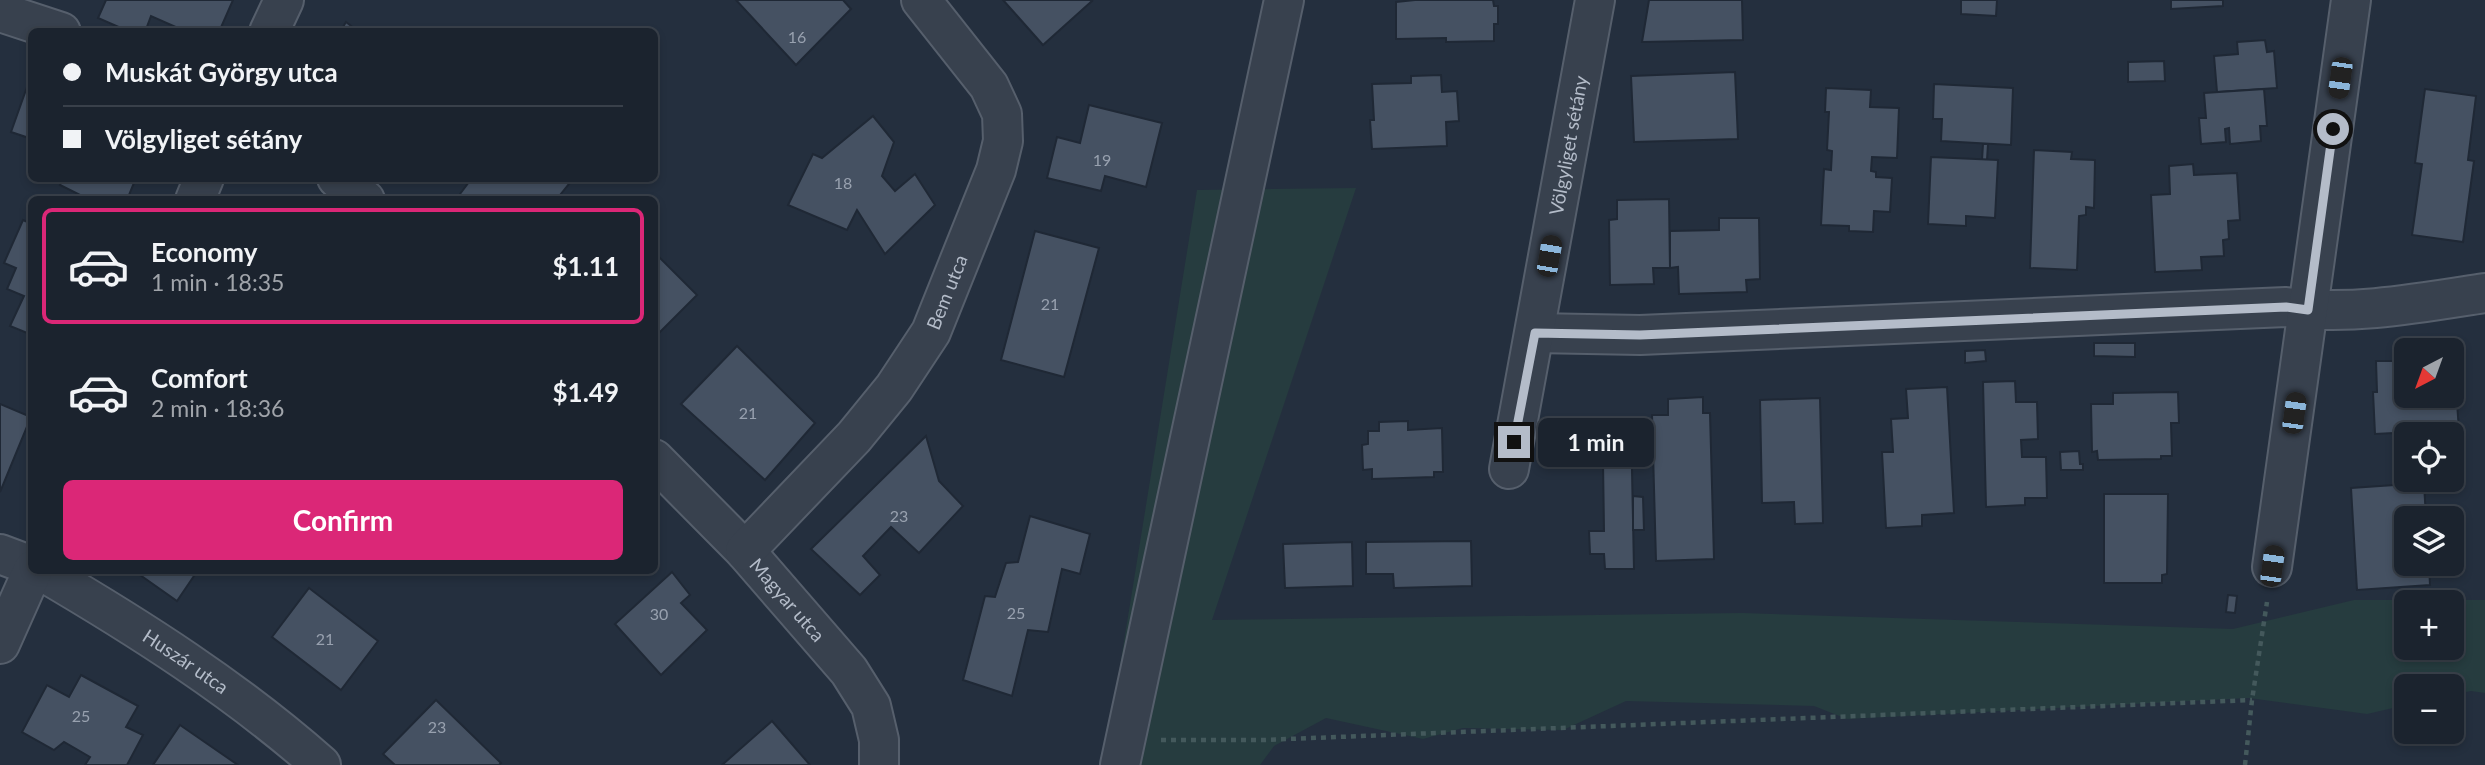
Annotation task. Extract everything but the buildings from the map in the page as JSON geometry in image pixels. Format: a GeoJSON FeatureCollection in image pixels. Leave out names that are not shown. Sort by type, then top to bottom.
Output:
{"type":"FeatureCollection","features":[{"type":"Feature","properties":{"kind":"street"},"geometry":{"type":"LineString","coordinates":[[272,28],[284,0]]}},
{"type":"Feature","properties":{"kind":"street","name":"Bem utca"},"geometry":{"type":"LineString","coordinates":[[745,551],[854,437],[894,388],[931,332],[996,170],[1003,142],[1002,114],[998,104],[989,86],[921,0]]}},
{"type":"Feature","properties":{"kind":"street"},"geometry":{"type":"LineString","coordinates":[[1123,753],[1284,0]]}},
{"type":"Feature","properties":{"kind":"street","name":"Völgyliget sétány"},"geometry":{"type":"LineString","coordinates":[[1509,469],[1595,0]]}},
{"type":"Feature","properties":{"kind":"street"},"geometry":{"type":"LineString","coordinates":[[2272,566],[2351,0]]}},
{"type":"Feature","properties":{"kind":"street"},"geometry":{"type":"LineString","coordinates":[[0,12],[49,28]]}},
{"type":"Feature","properties":{"kind":"street"},"geometry":{"type":"LineString","coordinates":[[342,182],[360,196]]}},
{"type":"Feature","properties":{"kind":"street"},"geometry":{"type":"LineString","coordinates":[[1535,333],[1640,335],[2286,307],[2308,310],[2410,305],[2485,293]]}},
{"type":"Feature","properties":{"kind":"street","name":"Magyar utca"},"geometry":{"type":"LineString","coordinates":[[658,462],[745,551],[849,671],[871,706],[879,740],[879,765]]}},
{"type":"Feature","properties":{"kind":"street"},"geometry":{"type":"LineString","coordinates":[[0,554],[28,566]]}},
{"type":"Feature","properties":{"kind":"street"},"geometry":{"type":"LineString","coordinates":[[0,644],[29,574]]}},
{"type":"Feature","properties":{"kind":"street","name":"Huszár utca"},"geometry":{"type":"LineString","coordinates":[[47,574],[130,623],[218,682],[321,765]]}},
{"type":"Feature","properties":{"kind":"path"},"geometry":{"type":"LineString","coordinates":[[2245,765],[2272,566]]}},
{"type":"Feature","properties":{"kind":"path"},"geometry":{"type":"LineString","coordinates":[[1123,753],[1263,740],[2252,700]]}},
{"type":"Feature","properties":{"kind":"green space"},"geometry":{"type":"Polygon","coordinates":[[[1356,188],[1212,620],[1742,613],[2233,629],[2354,600],[2394,600],[2394,660],[2464,660],[2464,600],[2485,600],[2485,693],[2464,692],[2464,674],[2394,674],[2394,708],[2367,714],[2249,698],[1847,719],[1814,706],[1626,701],[1563,730],[1463,728],[1423,739],[1326,718],[1274,746],[1260,765],[1104,765],[1197,190],[1356,188]]]}},
{"type":"Feature","properties":{"kind":"route"},"geometry":{"type":"LineString","coordinates":[[1514,442],[1535,333],[1640,335],[2286,307],[2308,310],[2333,129]]}}]}
